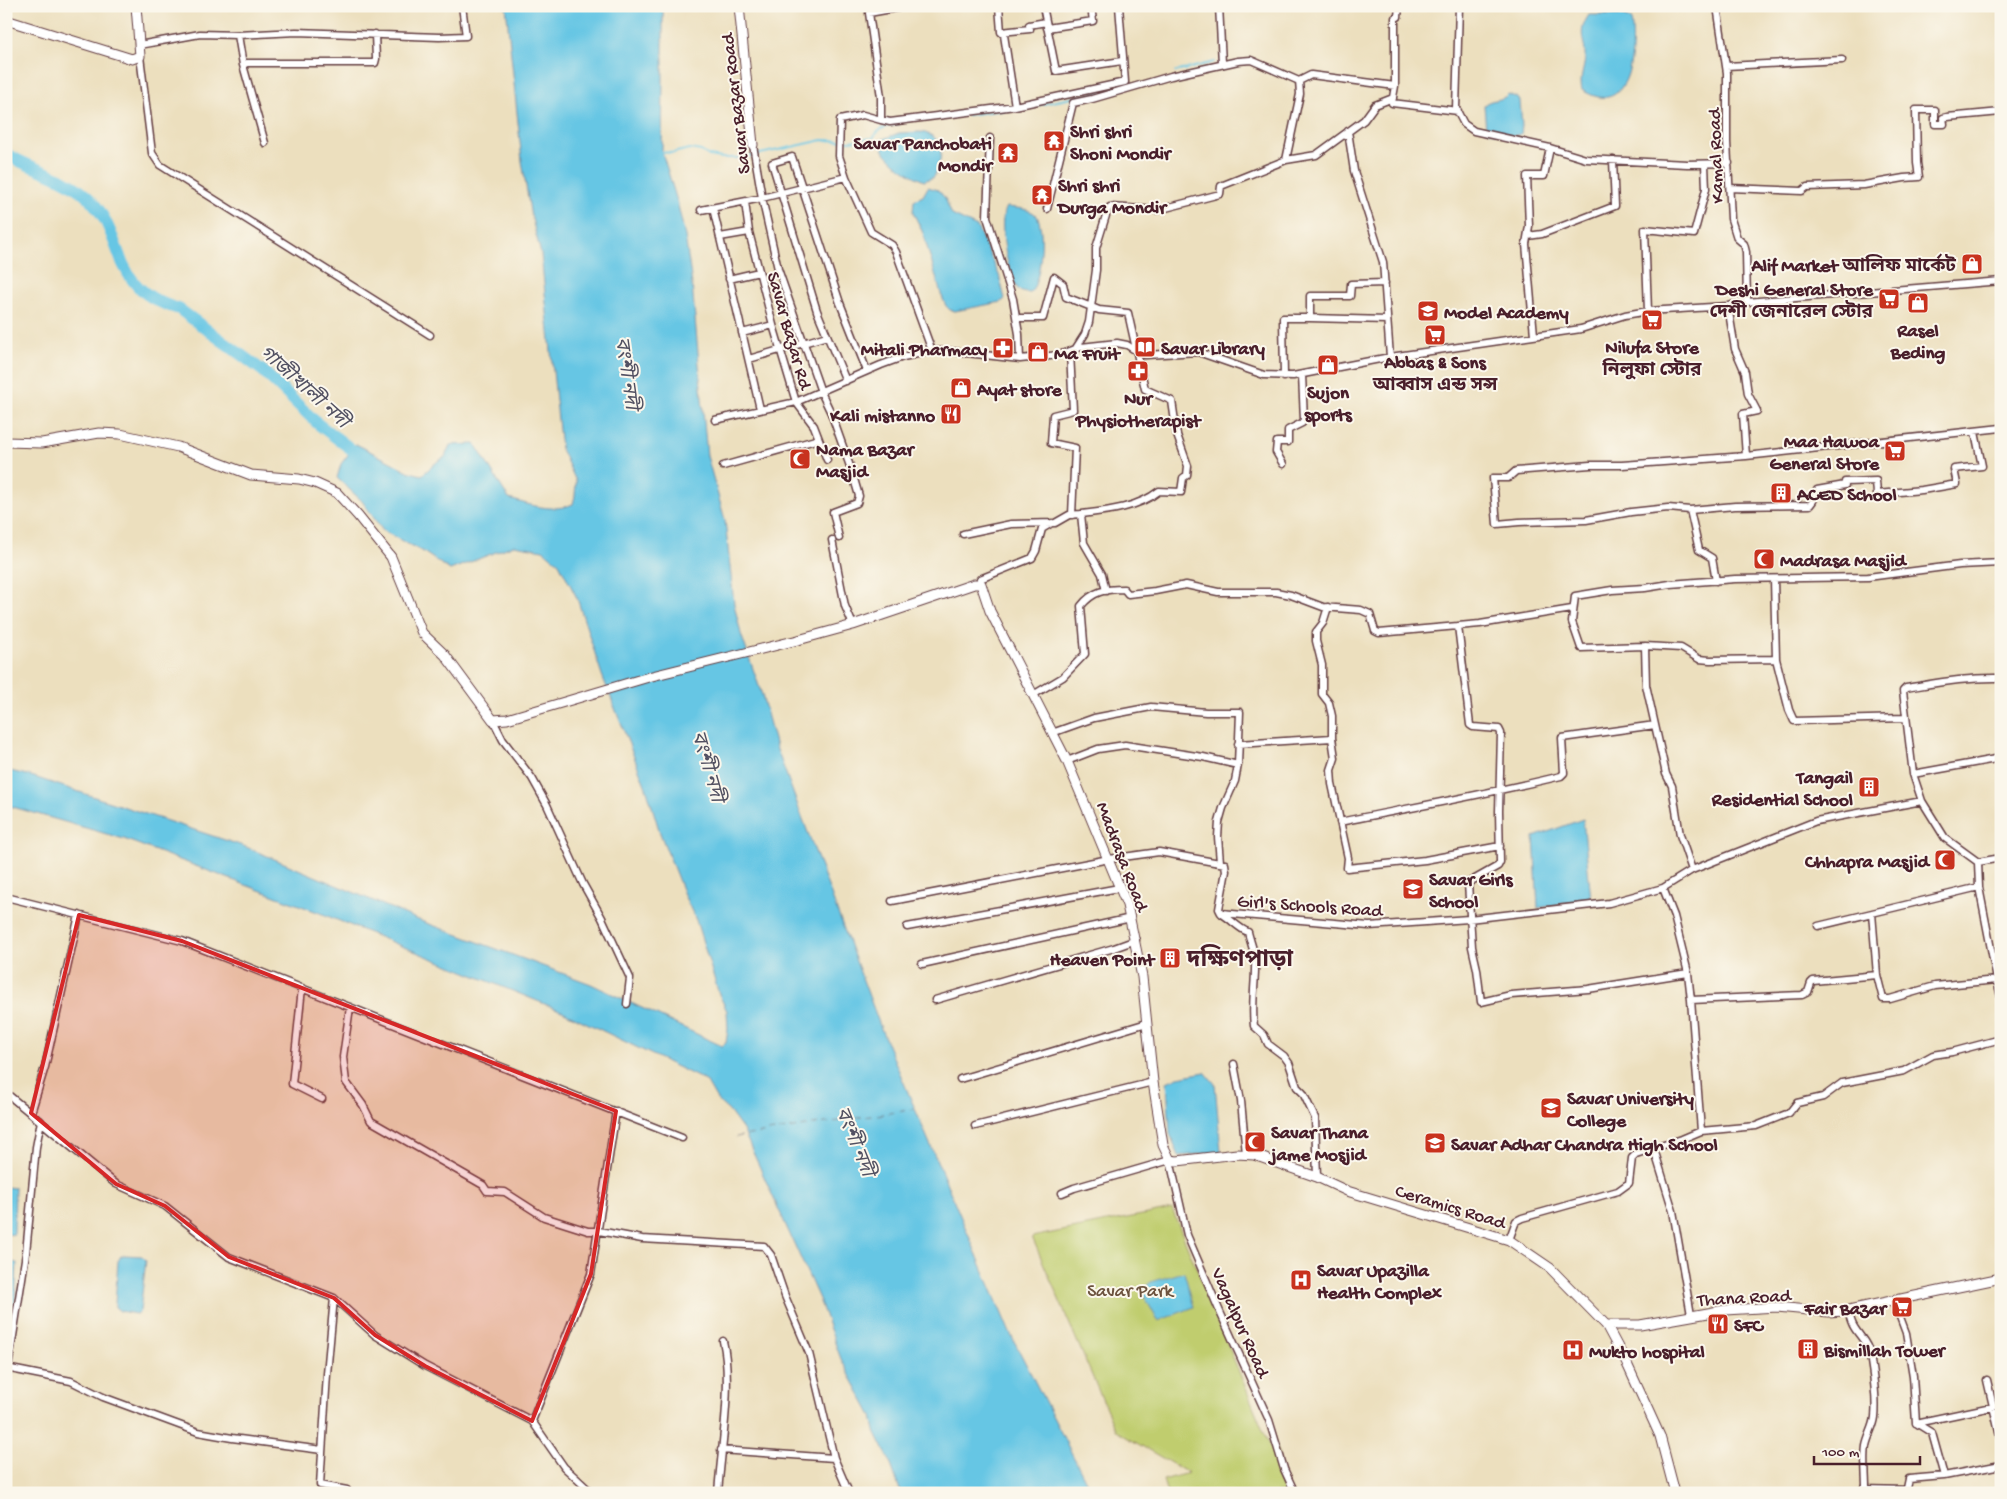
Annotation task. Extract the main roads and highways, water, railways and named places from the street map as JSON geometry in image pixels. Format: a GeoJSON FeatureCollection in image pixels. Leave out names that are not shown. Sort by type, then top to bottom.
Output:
{"type":"FeatureCollection","features":[{"type":"Feature","properties":{"kind":"water","name":"বংশী নদী"},"geometry":{"type":"Polygon","coordinates":[[[506,6],[663,6],[662,152],[677,201],[685,236],[692,284],[707,456],[725,520],[734,604],[741,634],[762,695],[776,747],[882,1031],[1010,1333],[1092,1493],[901,1493],[889,1459],[875,1431],[872,1416],[841,1359],[819,1299],[743,1130],[729,1111],[717,1100],[706,1081],[562,1011],[320,913],[124,839],[6,805],[6,770],[31,776],[246,847],[421,921],[591,984],[722,1046],[726,1043],[728,1029],[727,1011],[719,994],[696,920],[660,833],[647,790],[602,675],[577,598],[559,563],[543,550],[514,545],[450,570],[425,553],[383,531],[362,501],[337,478],[341,464],[356,444],[410,472],[422,475],[445,457],[450,445],[475,444],[509,499],[533,506],[549,508],[565,507],[573,504],[576,481],[561,449],[541,254],[530,211],[522,161],[506,6]]]}},
{"type":"Feature","properties":{"kind":"water"},"geometry":{"type":"Polygon","coordinates":[[[1589,15],[1621,15],[1631,19],[1632,48],[1630,64],[1620,89],[1611,96],[1598,97],[1582,90],[1581,78],[1585,52],[1582,32],[1589,15]]]}},
{"type":"Feature","properties":{"kind":"water"},"geometry":{"type":"Polygon","coordinates":[[[1508,94],[1518,98],[1520,101],[1521,134],[1508,136],[1486,130],[1484,105],[1490,101],[1503,98],[1508,94]]]}},
{"type":"Feature","properties":{"kind":"water"},"geometry":{"type":"Polygon","coordinates":[[[921,132],[935,138],[941,149],[941,156],[934,177],[924,181],[897,165],[885,153],[880,140],[899,133],[921,132]]]}},
{"type":"Feature","properties":{"kind":"water"},"geometry":{"type":"Polygon","coordinates":[[[928,187],[938,190],[945,198],[952,215],[977,227],[999,275],[1005,299],[1001,302],[955,311],[950,310],[946,306],[923,233],[913,212],[914,200],[923,196],[928,187]]]}},
{"type":"Feature","properties":{"kind":"water"},"geometry":{"type":"Polygon","coordinates":[[[1006,207],[1030,211],[1036,215],[1039,221],[1041,254],[1037,278],[1030,293],[1019,290],[1011,274],[1003,236],[1006,207]]]}},
{"type":"Feature","properties":{"kind":"water"},"geometry":{"type":"Polygon","coordinates":[[[1583,819],[1591,899],[1538,908],[1534,837],[1583,819]]]}},
{"type":"Feature","properties":{"kind":"water"},"geometry":{"type":"Polygon","coordinates":[[[1205,1072],[1215,1084],[1221,1152],[1179,1156],[1170,1134],[1167,1082],[1178,1077],[1205,1072]]]}},
{"type":"Feature","properties":{"kind":"water"},"geometry":{"type":"Polygon","coordinates":[[[6,1187],[15,1188],[14,1234],[6,1235],[6,1187]]]}},
{"type":"Feature","properties":{"kind":"water"},"geometry":{"type":"Polygon","coordinates":[[[124,1255],[142,1256],[146,1260],[140,1311],[136,1314],[120,1311],[115,1307],[118,1261],[124,1255]]]}},
{"type":"Feature","properties":{"kind":"water"},"geometry":{"type":"Polygon","coordinates":[[[6,1261],[17,1263],[15,1304],[6,1305],[6,1261]]]}},
{"type":"Feature","properties":{"kind":"water"},"geometry":{"type":"Polygon","coordinates":[[[1184,1272],[1194,1307],[1158,1321],[1143,1294],[1145,1287],[1151,1282],[1184,1272]]]}},
{"type":"Feature","properties":{"kind":"waterway"},"geometry":{"type":"LineString","coordinates":[[1175,72],[1214,62]]}},
{"type":"Feature","properties":{"kind":"waterway"},"geometry":{"type":"LineString","coordinates":[[967,115],[1033,106],[1115,89]]}},
{"type":"Feature","properties":{"kind":"waterway"},"geometry":{"type":"LineString","coordinates":[[660,152],[673,153],[689,149],[701,151],[709,156],[742,158],[823,140],[850,141],[873,138],[884,128],[898,124]]}},
{"type":"Feature","properties":{"kind":"waterway","name":"গাজীখালী নদী"},"geometry":{"type":"LineString","coordinates":[[6,154],[66,182],[84,194],[98,209],[107,225],[120,258],[128,273],[139,287],[155,300],[179,309],[263,371],[318,424],[351,449],[363,461]]}},
{"type":"Feature","properties":{"kind":"place","name":"Shri shri Shoni Mondir"},"geometry":{"type":"Point","coordinates":[1054,141]}},
{"type":"Feature","properties":{"kind":"place","name":"Savar Panchobati Mondir"},"geometry":{"type":"Point","coordinates":[1008,153]}},
{"type":"Feature","properties":{"kind":"place","name":"Shri shri Durga Mondir"},"geometry":{"type":"Point","coordinates":[1042,195]}},
{"type":"Feature","properties":{"kind":"place","name":"Alif Market আলিফ মার্কেট"},"geometry":{"type":"Point","coordinates":[1972,264]}},
{"type":"Feature","properties":{"kind":"place","name":"Deshi General Store দেশী জেনারেল স্টোর"},"geometry":{"type":"Point","coordinates":[1889,299]}},
{"type":"Feature","properties":{"kind":"place","name":"Rasel Beding"},"geometry":{"type":"Point","coordinates":[1918,303]}},
{"type":"Feature","properties":{"kind":"place","name":"Model Academy"},"geometry":{"type":"Point","coordinates":[1428,311]}},
{"type":"Feature","properties":{"kind":"place","name":"Nilufa Store নিলুফা স্টোর"},"geometry":{"type":"Point","coordinates":[1652,320]}},
{"type":"Feature","properties":{"kind":"place","name":"Abbas & Sons আব্বাস এন্ড সন্স"},"geometry":{"type":"Point","coordinates":[1435,335]}},
{"type":"Feature","properties":{"kind":"place","name":"Savar Library"},"geometry":{"type":"Point","coordinates":[1145,347]}},
{"type":"Feature","properties":{"kind":"place","name":"Mitali Pharmacy"},"geometry":{"type":"Point","coordinates":[1003,348]}},
{"type":"Feature","properties":{"kind":"place","name":"Ma Fruit"},"geometry":{"type":"Point","coordinates":[1038,352]}},
{"type":"Feature","properties":{"kind":"place","name":"Sujon sports"},"geometry":{"type":"Point","coordinates":[1328,365]}},
{"type":"Feature","properties":{"kind":"place","name":"Nur Physiotherapist"},"geometry":{"type":"Point","coordinates":[1138,371]}},
{"type":"Feature","properties":{"kind":"place","name":"Ayat store"},"geometry":{"type":"Point","coordinates":[961,388]}},
{"type":"Feature","properties":{"kind":"place","name":"Kali mistanno"},"geometry":{"type":"Point","coordinates":[951,414]}},
{"type":"Feature","properties":{"kind":"place","name":"Maa Hawoa General Store"},"geometry":{"type":"Point","coordinates":[1895,451]}},
{"type":"Feature","properties":{"kind":"place","name":"Nama Bazar Masjid"},"geometry":{"type":"Point","coordinates":[800,459]}},
{"type":"Feature","properties":{"kind":"place","name":"ACED School"},"geometry":{"type":"Point","coordinates":[1781,493]}},
{"type":"Feature","properties":{"kind":"place","name":"Madrasa Masjid"},"geometry":{"type":"Point","coordinates":[1764,559]}},
{"type":"Feature","properties":{"kind":"place","name":"Tangail Residential School"},"geometry":{"type":"Point","coordinates":[1869,787]}},
{"type":"Feature","properties":{"kind":"place","name":"Chhapra Masjid"},"geometry":{"type":"Point","coordinates":[1945,860]}},
{"type":"Feature","properties":{"kind":"place","name":"Savar Girls School"},"geometry":{"type":"Point","coordinates":[1413,889]}},
{"type":"Feature","properties":{"kind":"place","name":"Heaven Point"},"geometry":{"type":"Point","coordinates":[1170,958]}},
{"type":"Feature","properties":{"kind":"place","name":"Savar University College"},"geometry":{"type":"Point","coordinates":[1551,1108]}},
{"type":"Feature","properties":{"kind":"place","name":"Savar Thana jame Mosjid"},"geometry":{"type":"Point","coordinates":[1255,1142]}},
{"type":"Feature","properties":{"kind":"place","name":"Savar Adhar Chandra High School"},"geometry":{"type":"Point","coordinates":[1435,1143]}},
{"type":"Feature","properties":{"kind":"place","name":"Savar Upazilla Health Complex"},"geometry":{"type":"Point","coordinates":[1301,1280]}},
{"type":"Feature","properties":{"kind":"place","name":"Fair Bazar"},"geometry":{"type":"Point","coordinates":[1902,1307]}},
{"type":"Feature","properties":{"kind":"place","name":"SFC"},"geometry":{"type":"Point","coordinates":[1718,1324]}},
{"type":"Feature","properties":{"kind":"place","name":"Bismillah Tower"},"geometry":{"type":"Point","coordinates":[1808,1349]}},
{"type":"Feature","properties":{"kind":"place","name":"Mukto hospital"},"geometry":{"type":"Point","coordinates":[1573,1350]}},
{"type":"Feature","properties":{"kind":"district","name":"দক্ষিণপাড়া"},"geometry":{"type":"Point","coordinates":[1240,958]}},
{"type":"Feature","properties":{"kind":"park label","name":"Savar Park"},"geometry":{"type":"Point","coordinates":[1130,1289]}}]}
